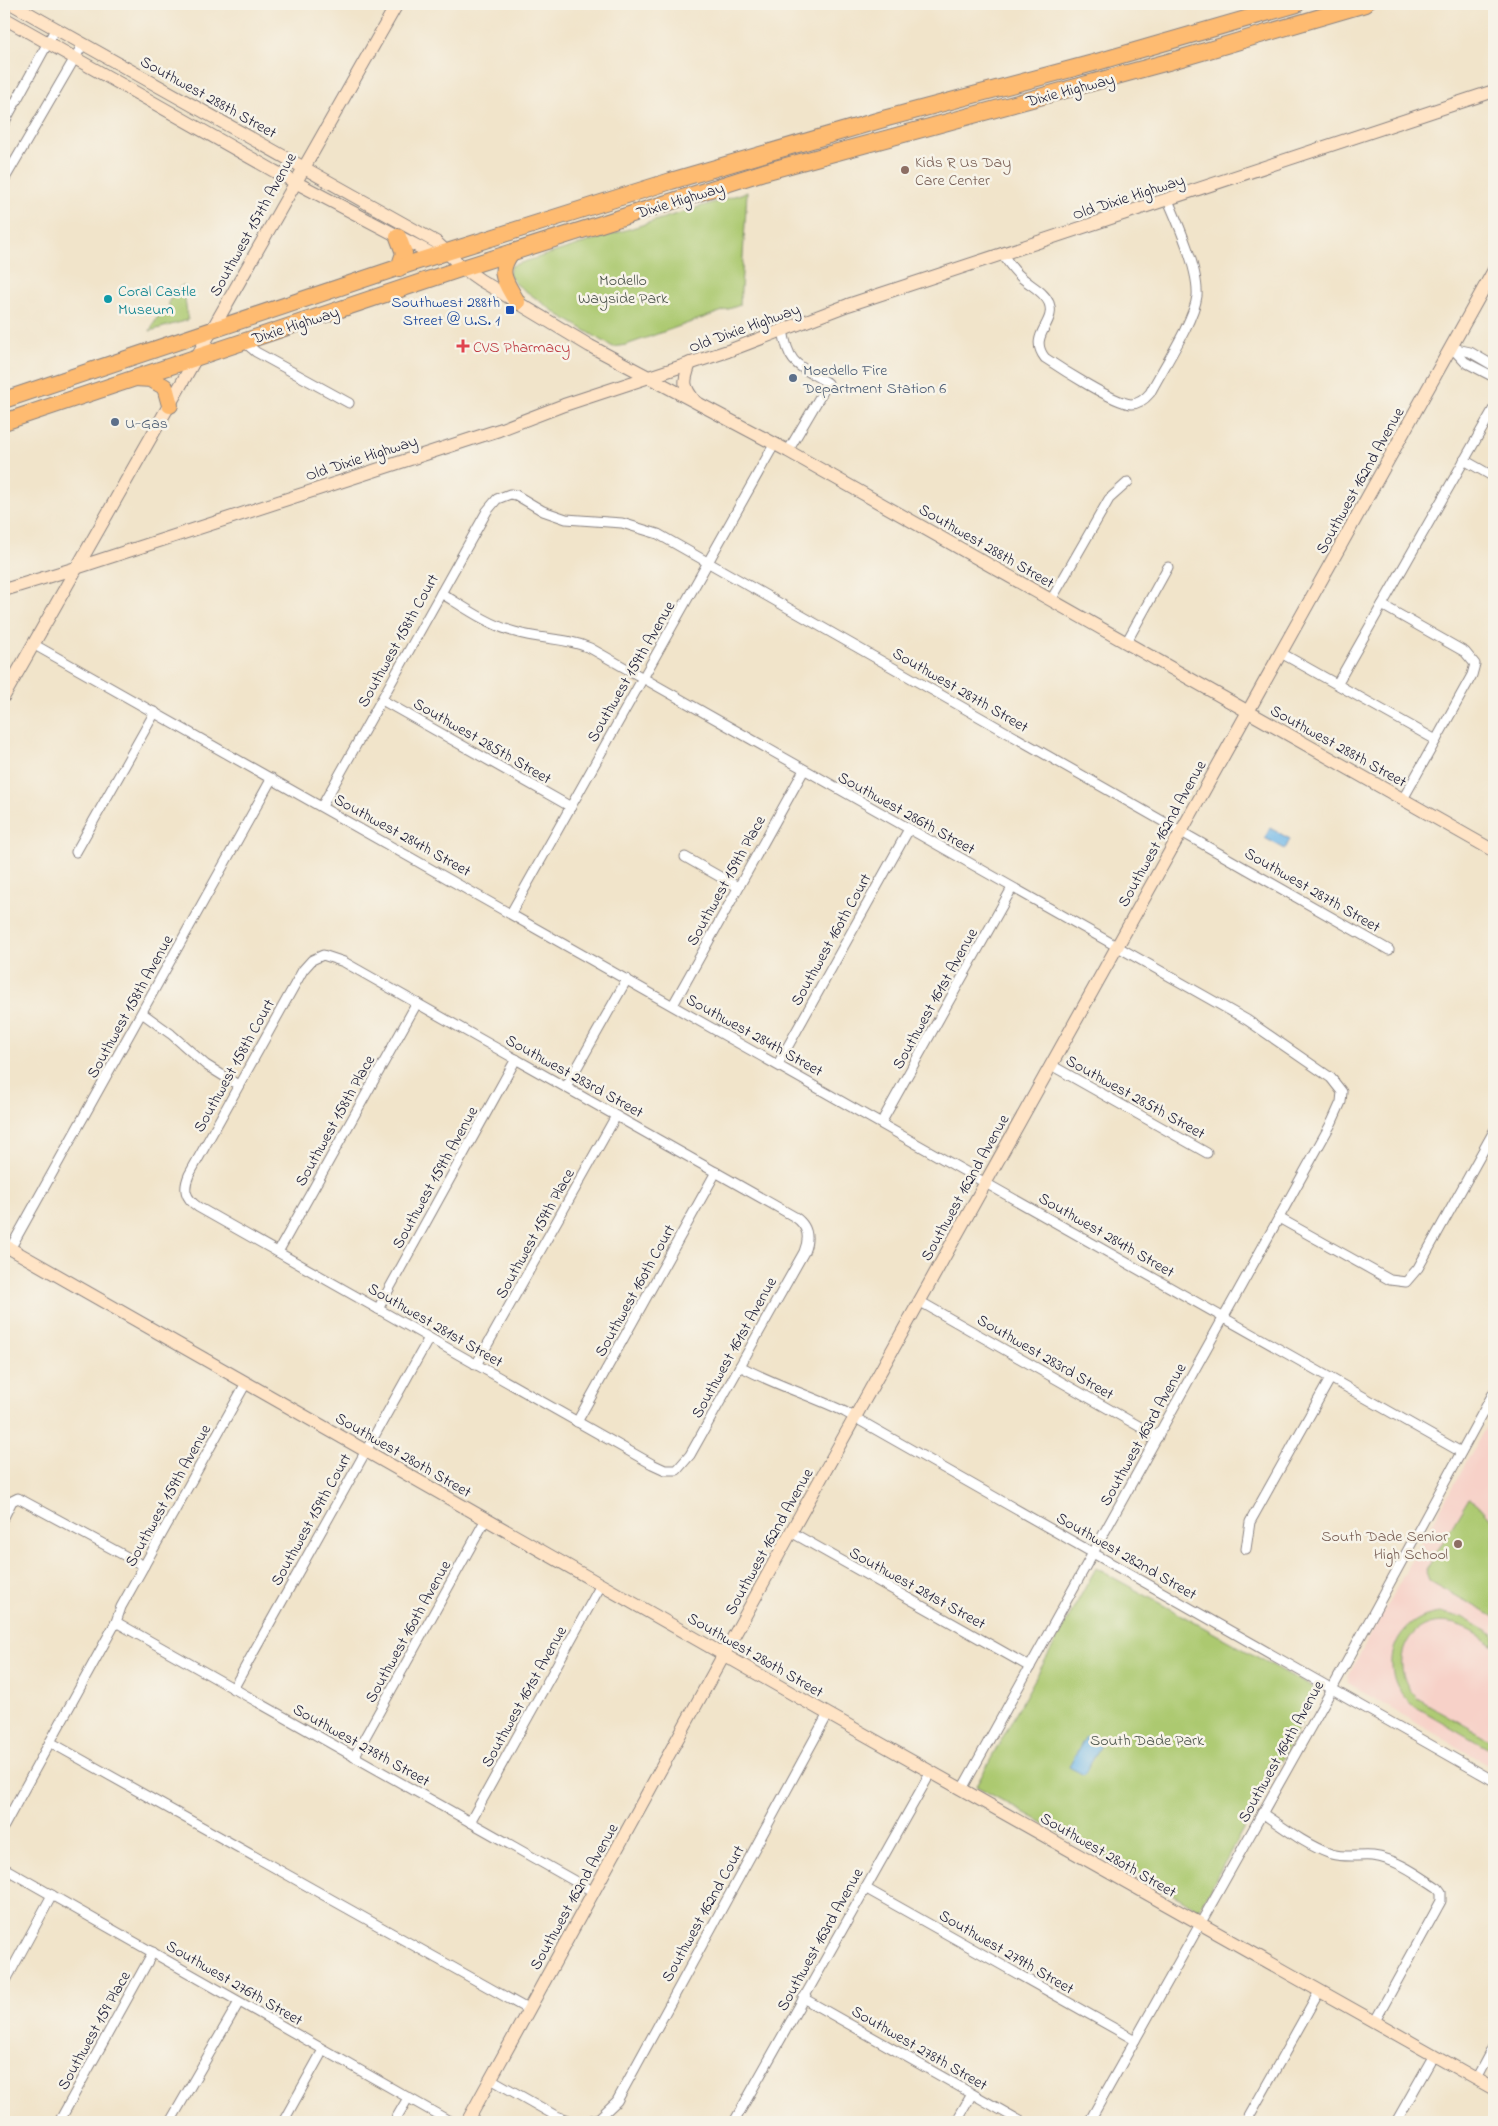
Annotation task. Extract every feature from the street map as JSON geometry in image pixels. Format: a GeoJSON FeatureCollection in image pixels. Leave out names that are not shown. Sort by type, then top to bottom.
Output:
{"type":"FeatureCollection","features":[{"type":"Feature","properties":{"kind":"highway","name":"Dixie Highway"},"geometry":{"type":"LineString","coordinates":[[4,400],[440,254],[697,173],[1297,4]]}},
{"type":"Feature","properties":{"kind":"highway"},"geometry":{"type":"LineString","coordinates":[[1296,26],[1316,8],[1331,4]]}},
{"type":"Feature","properties":{"kind":"highway","name":"Dixie Highway"},"geometry":{"type":"LineString","coordinates":[[4,422],[511,252],[792,164],[1101,81],[1296,26],[1365,4]]}},
{"type":"Feature","properties":{"kind":"highway"},"geometry":{"type":"LineString","coordinates":[[928,127],[932,119],[940,114],[1006,94],[1039,77]]}},
{"type":"Feature","properties":{"kind":"highway"},"geometry":{"type":"LineString","coordinates":[[792,164],[826,147],[897,125],[901,121],[902,114]]}},
{"type":"Feature","properties":{"kind":"highway"},"geometry":{"type":"LineString","coordinates":[[601,224],[630,202],[688,186],[693,182],[697,173]]}},
{"type":"Feature","properties":{"kind":"highway"},"geometry":{"type":"LineString","coordinates":[[398,238],[404,253],[399,268]]}},
{"type":"Feature","properties":{"kind":"highway"},"geometry":{"type":"LineString","coordinates":[[511,252],[504,263],[503,272],[517,302]]}},
{"type":"Feature","properties":{"kind":"highway"},"geometry":{"type":"LineString","coordinates":[[132,378],[159,382],[168,392],[170,404]]}},
{"type":"Feature","properties":{"kind":"street","name":"Southwest 288th Street"},"geometry":{"type":"LineString","coordinates":[[12,4],[436,242],[440,254]]}},
{"type":"Feature","properties":{"kind":"street","name":"Southwest 157th Avenue"},"geometry":{"type":"LineString","coordinates":[[4,696],[397,4]]}},
{"type":"Feature","properties":{"kind":"street","name":"Southwest 288th Street"},"geometry":{"type":"LineString","coordinates":[[4,18],[398,238],[440,254],[517,302],[647,377],[775,443],[1403,799],[1493,846]]}},
{"type":"Feature","properties":{"kind":"street"},"geometry":{"type":"LineString","coordinates":[[4,123],[56,28]]}},
{"type":"Feature","properties":{"kind":"street"},"geometry":{"type":"LineString","coordinates":[[4,180],[83,44]]}},
{"type":"Feature","properties":{"kind":"street","name":"Old Dixie Highway"},"geometry":{"type":"LineString","coordinates":[[4,590],[499,430],[647,377],[690,364],[848,305],[1494,91]]}},
{"type":"Feature","properties":{"kind":"street"},"geometry":{"type":"LineString","coordinates":[[1003,255],[1015,271],[1044,294],[1049,304],[1050,315],[1039,340],[1039,347],[1045,358],[1112,397],[1133,404],[1141,401],[1150,392],[1190,318],[1196,302],[1197,285],[1195,275],[1168,200]]}},
{"type":"Feature","properties":{"kind":"street","name":"Southwest 162nd Avenue"},"geometry":{"type":"LineString","coordinates":[[467,2122],[919,1301],[1494,270]]}},
{"type":"Feature","properties":{"kind":"street"},"geometry":{"type":"LineString","coordinates":[[783,330],[786,348],[791,360],[828,384],[788,451]]}},
{"type":"Feature","properties":{"kind":"street"},"geometry":{"type":"LineString","coordinates":[[243,341],[256,352],[349,403]]}},
{"type":"Feature","properties":{"kind":"street"},"geometry":{"type":"LineString","coordinates":[[1452,348],[1470,352],[1494,366]]}},
{"type":"Feature","properties":{"kind":"street"},"geometry":{"type":"LineString","coordinates":[[1452,348],[1465,362],[1494,377]]}},
{"type":"Feature","properties":{"kind":"street"},"geometry":{"type":"LineString","coordinates":[[690,364],[684,383],[686,390],[697,404]]}},
{"type":"Feature","properties":{"kind":"street"},"geometry":{"type":"LineString","coordinates":[[1337,684],[1494,408]]}},
{"type":"Feature","properties":{"kind":"street","name":"Southwest 159th Avenue"},"geometry":{"type":"LineString","coordinates":[[511,913],[642,679],[709,564],[775,443]]}},
{"type":"Feature","properties":{"kind":"street"},"geometry":{"type":"LineString","coordinates":[[1464,460],[1494,477]]}},
{"type":"Feature","properties":{"kind":"street"},"geometry":{"type":"LineString","coordinates":[[1051,600],[1109,499],[1128,482]]}},
{"type":"Feature","properties":{"kind":"street","name":"Southwest 287th Street"},"geometry":{"type":"LineString","coordinates":[[505,495],[516,495],[543,511],[566,519],[622,523],[647,530],[1388,950]]}},
{"type":"Feature","properties":{"kind":"street","name":"Southwest 158th Court"},"geometry":{"type":"LineString","coordinates":[[322,806],[487,511],[497,499],[505,495]]}},
{"type":"Feature","properties":{"kind":"street"},"geometry":{"type":"LineString","coordinates":[[1126,643],[1168,567]]}},
{"type":"Feature","properties":{"kind":"street","name":"Southwest 286th Street"},"geometry":{"type":"LineString","coordinates":[[441,593],[503,628],[516,633],[563,639],[578,643],[1266,1032],[1331,1078],[1342,1092]]}},
{"type":"Feature","properties":{"kind":"street"},"geometry":{"type":"LineString","coordinates":[[1382,605],[1465,652],[1475,664],[1472,675],[1403,799]]}},
{"type":"Feature","properties":{"kind":"street","name":"Southwest 284th Street"},"geometry":{"type":"LineString","coordinates":[[33,644],[1462,1452]]}},
{"type":"Feature","properties":{"kind":"street"},"geometry":{"type":"LineString","coordinates":[[1281,652],[1436,740]]}},
{"type":"Feature","properties":{"kind":"street","name":"Southwest 285th Street"},"geometry":{"type":"LineString","coordinates":[[382,700],[570,807]]}},
{"type":"Feature","properties":{"kind":"street"},"geometry":{"type":"LineString","coordinates":[[76,852],[156,712]]}},
{"type":"Feature","properties":{"kind":"street","name":"Southwest 159th Place"},"geometry":{"type":"LineString","coordinates":[[673,1005],[804,770]]}},
{"type":"Feature","properties":{"kind":"street","name":"Southwest 158th Avenue"},"geometry":{"type":"LineString","coordinates":[[7,1247],[142,1014],[272,778]]}},
{"type":"Feature","properties":{"kind":"street","name":"Southwest 160th Court"},"geometry":{"type":"LineString","coordinates":[[778,1064],[909,829]]}},
{"type":"Feature","properties":{"kind":"street"},"geometry":{"type":"LineString","coordinates":[[685,857],[738,887]]}},
{"type":"Feature","properties":{"kind":"street","name":"Southwest 161st Avenue"},"geometry":{"type":"LineString","coordinates":[[881,1123],[1012,888]]}},
{"type":"Feature","properties":{"kind":"street","name":"Southwest 158th Court"},"geometry":{"type":"LineString","coordinates":[[186,1194],[185,1186],[189,1175],[238,1085],[303,970],[318,956]]}},
{"type":"Feature","properties":{"kind":"street","name":"Southwest 283rd Street"},"geometry":{"type":"LineString","coordinates":[[318,956],[329,956],[344,962],[716,1172],[795,1217],[803,1224],[808,1235]]}},
{"type":"Feature","properties":{"kind":"street"},"geometry":{"type":"LineString","coordinates":[[566,1087],[627,979]]}},
{"type":"Feature","properties":{"kind":"street","name":"Southwest 158th Place"},"geometry":{"type":"LineString","coordinates":[[278,1252],[416,1003]]}},
{"type":"Feature","properties":{"kind":"street"},"geometry":{"type":"LineString","coordinates":[[142,1014],[163,1028],[206,1065],[238,1085]]}},
{"type":"Feature","properties":{"kind":"street","name":"Southwest 159th Avenue"},"geometry":{"type":"LineString","coordinates":[[378,1309],[516,1060]]}},
{"type":"Feature","properties":{"kind":"street","name":"Southwest 285th Street"},"geometry":{"type":"LineString","coordinates":[[1051,1065],[1207,1153]]}},
{"type":"Feature","properties":{"kind":"street","name":"Southwest 163rd Avenue"},"geometry":{"type":"LineString","coordinates":[[962,1789],[1338,1111],[1342,1092]]}},
{"type":"Feature","properties":{"kind":"street","name":"Southwest 159th Place"},"geometry":{"type":"LineString","coordinates":[[476,1365],[616,1116]]}},
{"type":"Feature","properties":{"kind":"street"},"geometry":{"type":"LineString","coordinates":[[1279,1218],[1390,1280],[1406,1282],[1418,1268],[1494,1131]]}},
{"type":"Feature","properties":{"kind":"street","name":"Southwest 160th Court"},"geometry":{"type":"LineString","coordinates":[[577,1422],[716,1172]]}},
{"type":"Feature","properties":{"kind":"street","name":"Southwest 281st Street"},"geometry":{"type":"LineString","coordinates":[[186,1194],[198,1207],[577,1422],[660,1468],[676,1470]]}},
{"type":"Feature","properties":{"kind":"street","name":"Southwest 161st Avenue"},"geometry":{"type":"LineString","coordinates":[[676,1470],[690,1455],[740,1366],[804,1252],[808,1235]]}},
{"type":"Feature","properties":{"kind":"street","name":"Southwest 280th Street"},"geometry":{"type":"LineString","coordinates":[[7,1247],[828,1714],[1494,2089]]}},
{"type":"Feature","properties":{"kind":"street","name":"Southwest 283rd Street"},"geometry":{"type":"LineString","coordinates":[[919,1301],[1158,1437]]}},
{"type":"Feature","properties":{"kind":"street","name":"Southwest 159th Court"},"geometry":{"type":"LineString","coordinates":[[233,1689],[429,1338]]}},
{"type":"Feature","properties":{"kind":"street","name":"Southwest 282nd Street"},"geometry":{"type":"LineString","coordinates":[[740,1366],[761,1378],[828,1404],[855,1418],[1494,1781]]}},
{"type":"Feature","properties":{"kind":"street"},"geometry":{"type":"LineString","coordinates":[[1246,1549],[1250,1522],[1330,1379]]}},
{"type":"Feature","properties":{"kind":"street","name":"Southwest 159th Avenue"},"geometry":{"type":"LineString","coordinates":[[4,1826],[116,1622],[121,1607],[246,1383]]}},
{"type":"Feature","properties":{"kind":"street","name":"Southwest 164th Avenue"},"geometry":{"type":"LineString","coordinates":[[1089,2122],[1332,1689],[1494,1392]]}},
{"type":"Feature","properties":{"kind":"street"},"geometry":{"type":"LineString","coordinates":[[4,1517],[12,1501],[18,1498],[144,1566]]}},
{"type":"Feature","properties":{"kind":"street","name":"Southwest 160th Avenue"},"geometry":{"type":"LineString","coordinates":[[354,1757],[486,1519]]}},
{"type":"Feature","properties":{"kind":"street","name":"Southwest 281st Street"},"geometry":{"type":"LineString","coordinates":[[791,1532],[1030,1667]]}},
{"type":"Feature","properties":{"kind":"street","name":"Southwest 161st Avenue"},"geometry":{"type":"LineString","coordinates":[[470,1822],[602,1585]]}},
{"type":"Feature","properties":{"kind":"street","name":"Southwest 278th Street"},"geometry":{"type":"LineString","coordinates":[[116,1622],[594,1892]]}},
{"type":"Feature","properties":{"kind":"street","name":"Southwest 162nd Court"},"geometry":{"type":"LineString","coordinates":[[584,2122],[595,2120],[607,2112],[616,2101],[828,1714]]}},
{"type":"Feature","properties":{"kind":"street"},"geometry":{"type":"LineString","coordinates":[[50,1742],[529,2010]]}},
{"type":"Feature","properties":{"kind":"street","name":"Southwest 163rd Avenue"},"geometry":{"type":"LineString","coordinates":[[734,2122],[931,1772]]}},
{"type":"Feature","properties":{"kind":"street"},"geometry":{"type":"LineString","coordinates":[[1262,1813],[1310,1845],[1332,1854],[1356,1857],[1373,1856],[1397,1862],[1434,1885],[1441,1892],[1441,1901],[1375,2021]]}},
{"type":"Feature","properties":{"kind":"street","name":"Southwest 276th Street"},"geometry":{"type":"LineString","coordinates":[[4,1868],[451,2122]]}},
{"type":"Feature","properties":{"kind":"street","name":"Southwest 279th Street"},"geometry":{"type":"LineString","coordinates":[[865,1888],[1135,2040]]}},
{"type":"Feature","properties":{"kind":"street"},"geometry":{"type":"LineString","coordinates":[[4,1984],[52,1895]]}},
{"type":"Feature","properties":{"kind":"street","name":"Southwest 159 Place"},"geometry":{"type":"LineString","coordinates":[[59,2122],[152,1952]]}},
{"type":"Feature","properties":{"kind":"street"},"geometry":{"type":"LineString","coordinates":[[1246,2122],[1320,1990]]}},
{"type":"Feature","properties":{"kind":"street","name":"Southwest 278th Street"},"geometry":{"type":"LineString","coordinates":[[803,1998],[1022,2122]]}},
{"type":"Feature","properties":{"kind":"street"},"geometry":{"type":"LineString","coordinates":[[170,2122],[239,2002]]}},
{"type":"Feature","properties":{"kind":"street"},"geometry":{"type":"LineString","coordinates":[[1476,2079],[1494,2045]]}},
{"type":"Feature","properties":{"kind":"street"},"geometry":{"type":"LineString","coordinates":[[283,2122],[323,2050]]}},
{"type":"Feature","properties":{"kind":"street"},"geometry":{"type":"LineString","coordinates":[[1396,2122],[1434,2054]]}},
{"type":"Feature","properties":{"kind":"street"},"geometry":{"type":"LineString","coordinates":[[491,2079],[556,2116],[573,2122]]}},
{"type":"Feature","properties":{"kind":"street"},"geometry":{"type":"LineString","coordinates":[[956,2122],[972,2094]]}},
{"type":"Feature","properties":{"kind":"street"},"geometry":{"type":"LineString","coordinates":[[394,2122],[408,2098]]}},
{"type":"Feature","properties":{"kind":"shaded area","name":"South Dade Senior High School"},"geometry":{"type":"Polygon","coordinates":[[[1494,1412],[1494,1768],[1348,1683],[1348,1676],[1494,1412]]]}},
{"type":"Feature","properties":{"kind":"green space","name":"Modello Wayside Park"},"geometry":{"type":"Polygon","coordinates":[[[747,192],[740,305],[626,345],[613,347],[559,315],[516,284],[509,274],[511,266],[747,192]]]}},
{"type":"Feature","properties":{"kind":"green space"},"geometry":{"type":"Polygon","coordinates":[[[183,285],[188,320],[150,331],[158,316],[160,317],[169,307],[169,300],[179,293],[180,287],[183,285]]]}},
{"type":"Feature","properties":{"kind":"green space"},"geometry":{"type":"Polygon","coordinates":[[[1469,1498],[1478,1504],[1494,1522],[1494,1617],[1428,1580],[1425,1572],[1469,1498]]]}},
{"type":"Feature","properties":{"kind":"green space","name":"South Dade Park"},"geometry":{"type":"Polygon","coordinates":[[[1096,1568],[1319,1691],[1199,1909],[976,1786],[1096,1568]]]}},
{"type":"Feature","properties":{"kind":"green space"},"geometry":{"type":"Polygon","coordinates":[[[1443,1613],[1462,1617],[1494,1635],[1494,1645],[1461,1626],[1450,1623],[1434,1623],[1422,1628],[1412,1636],[1405,1647],[1402,1659],[1403,1673],[1408,1686],[1417,1698],[1494,1742],[1494,1752],[1411,1704],[1400,1691],[1394,1676],[1392,1661],[1395,1647],[1402,1634],[1412,1623],[1426,1616],[1443,1613]]]}},
{"type":"Feature","properties":{"kind":"water"},"geometry":{"type":"Polygon","coordinates":[[[1270,828],[1290,839],[1285,849],[1265,838],[1270,828]]]}},
{"type":"Feature","properties":{"kind":"water"},"geometry":{"type":"Polygon","coordinates":[[[1086,1736],[1101,1745],[1084,1775],[1069,1767],[1086,1736]]]}},
{"type":"Feature","properties":{"kind":"place","name":"Kids R Us Day Care Center"},"geometry":{"type":"Point","coordinates":[905,170]}},
{"type":"Feature","properties":{"kind":"place","name":"Coral Castle Museum"},"geometry":{"type":"Point","coordinates":[108,299]}},
{"type":"Feature","properties":{"kind":"place","name":"Southwest 288th Street @ U.S. 1"},"geometry":{"type":"Point","coordinates":[510,310]}},
{"type":"Feature","properties":{"kind":"place","name":"CVS Pharmacy"},"geometry":{"type":"Point","coordinates":[463,346]}},
{"type":"Feature","properties":{"kind":"place","name":"Moedello Fire Department Station 6"},"geometry":{"type":"Point","coordinates":[793,378]}},
{"type":"Feature","properties":{"kind":"place","name":"U-Gas"},"geometry":{"type":"Point","coordinates":[115,422]}},
{"type":"Feature","properties":{"kind":"place","name":"South Dade Senior High School"},"geometry":{"type":"Point","coordinates":[1458,1544]}}]}
